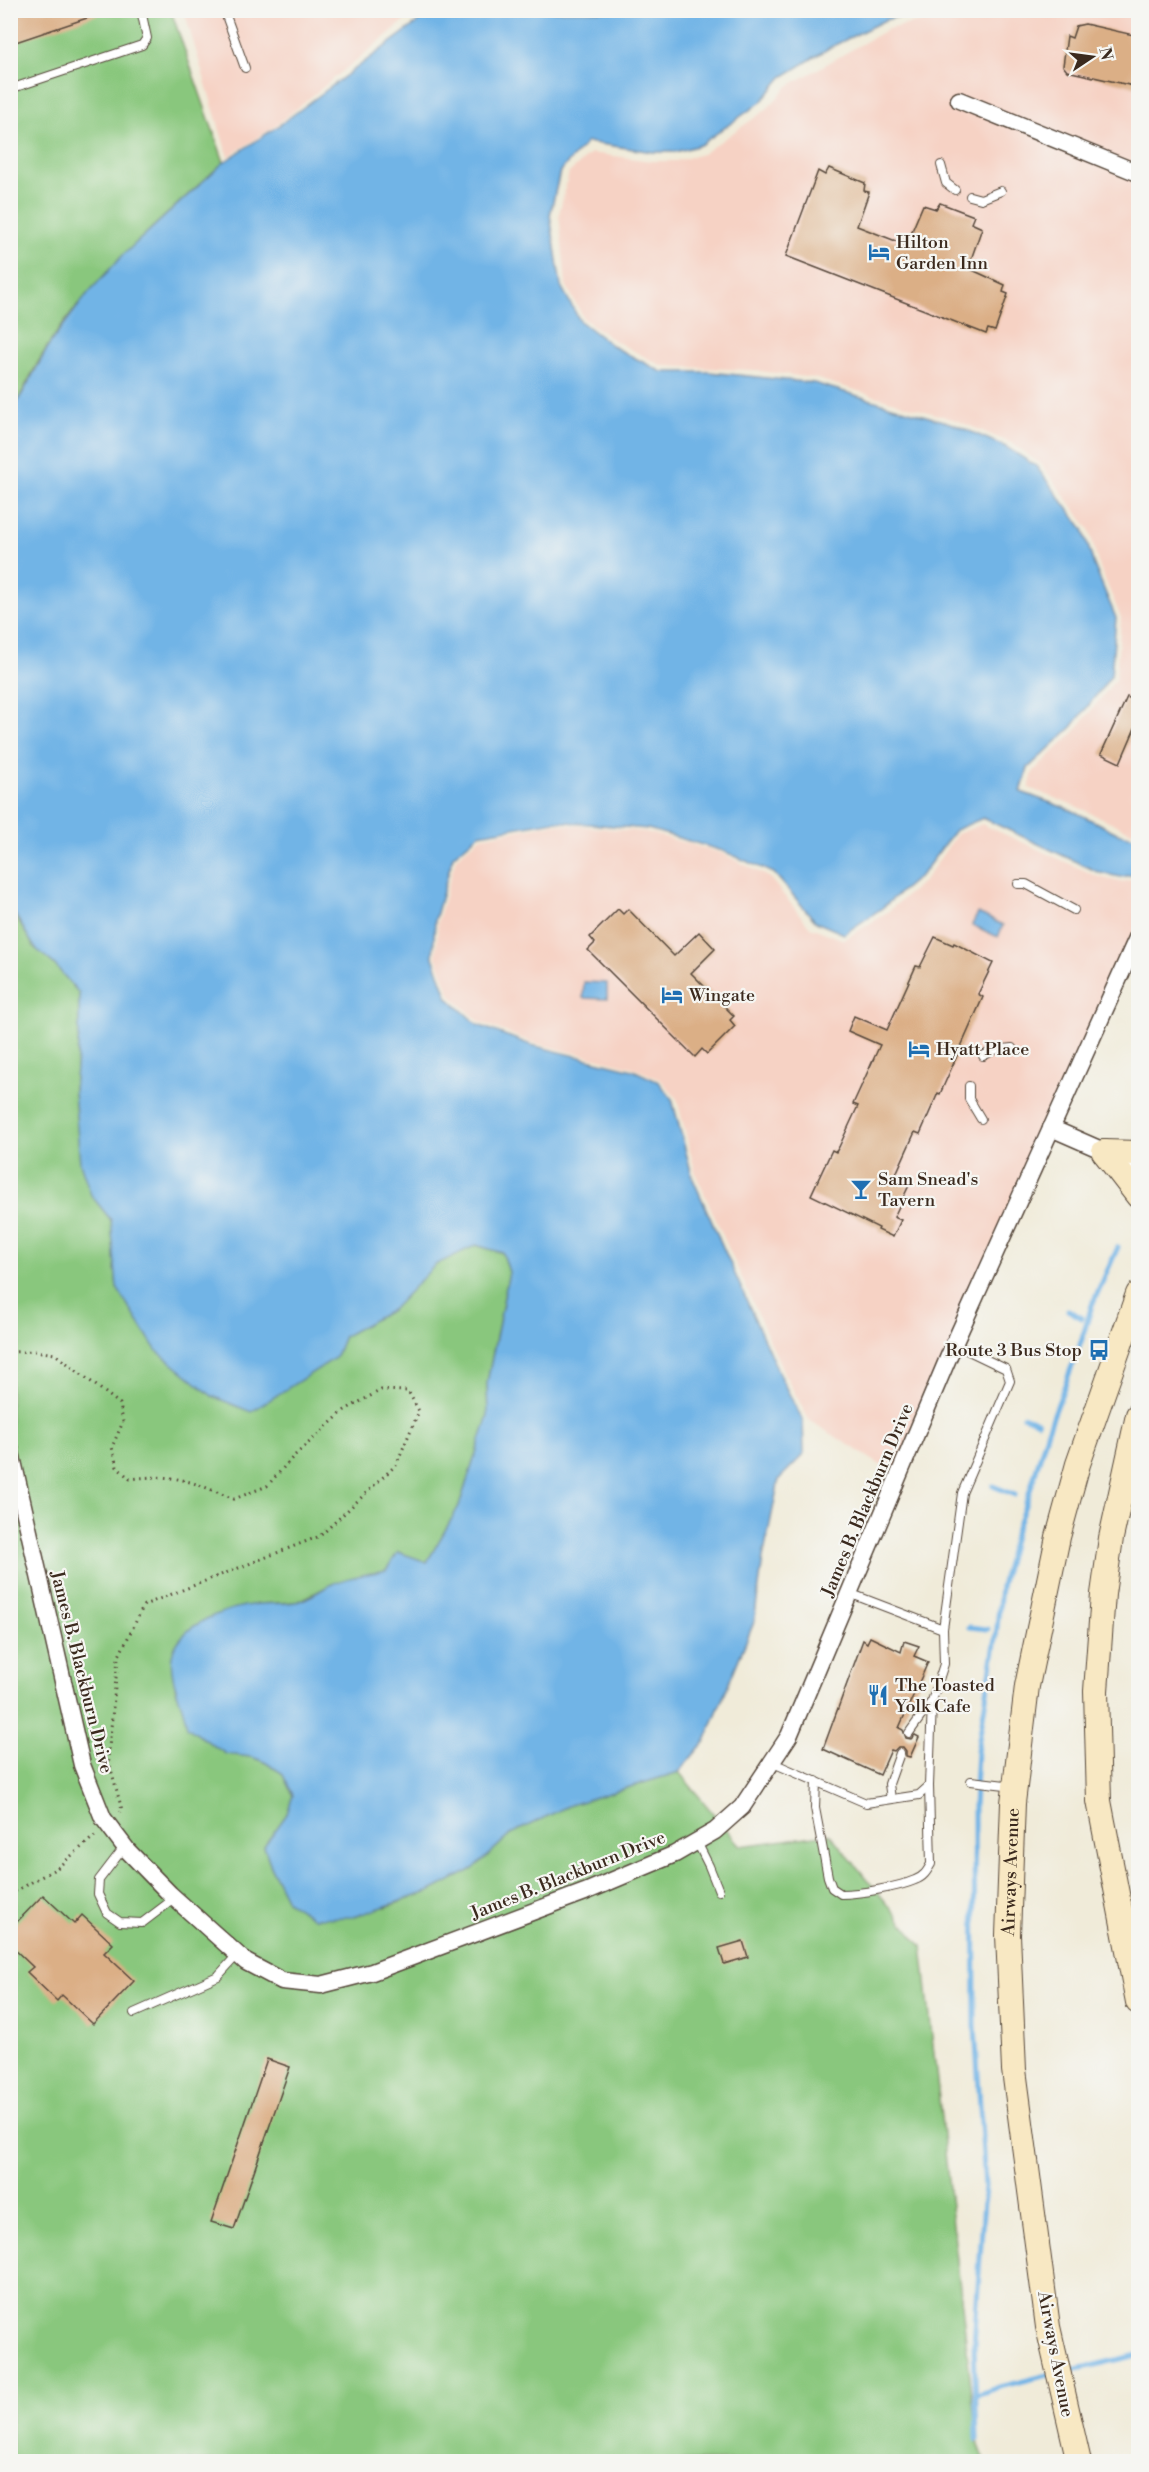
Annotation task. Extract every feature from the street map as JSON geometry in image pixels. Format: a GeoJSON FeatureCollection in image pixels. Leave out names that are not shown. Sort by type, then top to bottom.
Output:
{"type":"FeatureCollection","features":[{"type":"Feature","properties":{"kind":"main road"},"geometry":{"type":"LineString","coordinates":[[1104,1152],[1138,1153]]}},
{"type":"Feature","properties":{"kind":"main road"},"geometry":{"type":"LineString","coordinates":[[1104,1152],[1138,1196]]}},
{"type":"Feature","properties":{"kind":"main road","name":"Airways Avenue"},"geometry":{"type":"LineString","coordinates":[[1079,2462],[1048,2327],[1014,2070],[1008,1935],[1015,1786],[1028,1686],[1058,1537],[1078,1464],[1138,1294]]}},
{"type":"Feature","properties":{"kind":"main road"},"geometry":{"type":"LineString","coordinates":[[1138,1415],[1111,1539],[1103,1593],[1096,1690],[1099,1801],[1138,2002]]}},
{"type":"Feature","properties":{"kind":"street"},"geometry":{"type":"LineString","coordinates":[[959,100],[1138,172]]}},
{"type":"Feature","properties":{"kind":"street","name":"James B. Blackburn Drive"},"geometry":{"type":"LineString","coordinates":[[10,1448],[82,1765],[103,1818],[125,1846],[175,1898],[246,1962],[282,1981],[321,1985],[372,1972],[585,1892],[697,1842],[742,1807],[789,1736],[954,1344],[1138,936]]}},
{"type":"Feature","properties":{"kind":"street"},"geometry":{"type":"LineString","coordinates":[[1051,1128],[1138,1166]]}},
{"type":"Feature","properties":{"kind":"lane"},"geometry":{"type":"LineString","coordinates":[[10,89],[142,45],[147,38],[141,10]]}},
{"type":"Feature","properties":{"kind":"lane"},"geometry":{"type":"LineString","coordinates":[[224,10],[245,68]]}},
{"type":"Feature","properties":{"kind":"lane"},"geometry":{"type":"LineString","coordinates":[[941,165],[946,183],[955,190]]}},
{"type":"Feature","properties":{"kind":"lane"},"geometry":{"type":"LineString","coordinates":[[970,196],[981,199],[1001,191]]}},
{"type":"Feature","properties":{"kind":"lane"},"geometry":{"type":"LineString","coordinates":[[1018,884],[1026,884],[1074,910]]}},
{"type":"Feature","properties":{"kind":"lane"},"geometry":{"type":"LineString","coordinates":[[983,1056],[994,1050],[1012,1048]]}},
{"type":"Feature","properties":{"kind":"lane"},"geometry":{"type":"LineString","coordinates":[[969,1086],[969,1099],[981,1119]]}},
{"type":"Feature","properties":{"kind":"lane"},"geometry":{"type":"LineString","coordinates":[[816,1781],[815,1808],[832,1888],[841,1894],[852,1894],[916,1880],[926,1874],[931,1864],[929,1786],[932,1701],[944,1664],[943,1629],[962,1493],[1010,1381],[1006,1369],[954,1344]]}},
{"type":"Feature","properties":{"kind":"lane"},"geometry":{"type":"LineString","coordinates":[[849,1593],[943,1629]]}},
{"type":"Feature","properties":{"kind":"lane"},"geometry":{"type":"LineString","coordinates":[[909,1733],[932,1701]]}},
{"type":"Feature","properties":{"kind":"lane"},"geometry":{"type":"LineString","coordinates":[[891,1799],[889,1784],[900,1753]]}},
{"type":"Feature","properties":{"kind":"lane"},"geometry":{"type":"LineString","coordinates":[[772,1762],[866,1803],[919,1794],[929,1786]]}},
{"type":"Feature","properties":{"kind":"lane"},"geometry":{"type":"LineString","coordinates":[[970,1781],[1015,1786]]}},
{"type":"Feature","properties":{"kind":"lane"},"geometry":{"type":"LineString","coordinates":[[697,1842],[719,1891]]}},
{"type":"Feature","properties":{"kind":"lane"},"geometry":{"type":"LineString","coordinates":[[125,1846],[99,1880],[99,1894],[107,1913],[120,1922],[142,1923],[175,1898]]}},
{"type":"Feature","properties":{"kind":"lane"},"geometry":{"type":"LineString","coordinates":[[134,2013],[218,1976],[238,1954]]}},
{"type":"Feature","properties":{"kind":"path"},"geometry":{"type":"LineString","coordinates":[[10,1352],[35,1351],[55,1354],[120,1404],[123,1422],[112,1447],[117,1467],[130,1479],[153,1476],[184,1478],[234,1500],[267,1486],[293,1457],[345,1410],[381,1390],[408,1391],[419,1411],[396,1465],[320,1536],[144,1605],[118,1658],[108,1758],[123,1810],[109,1825],[57,1868],[10,1894]]}},
{"type":"Feature","properties":{"kind":"shaded area"},"geometry":{"type":"Polygon","coordinates":[[[184,11],[417,11],[275,126],[228,157],[184,11]]]}},
{"type":"Feature","properties":{"kind":"shaded area"},"geometry":{"type":"Polygon","coordinates":[[[938,11],[1138,11],[1138,835],[1073,805],[1029,788],[1033,772],[1075,731],[1116,679],[1121,618],[1098,563],[1089,529],[1041,464],[1011,443],[955,420],[814,378],[751,370],[662,366],[615,341],[584,319],[566,285],[559,214],[569,173],[591,153],[652,161],[676,161],[702,154],[766,110],[788,86],[888,29],[923,21],[938,11]]]}},
{"type":"Feature","properties":{"kind":"shaded area"},"geometry":{"type":"Polygon","coordinates":[[[554,824],[646,832],[721,853],[769,877],[810,927],[844,940],[886,913],[925,880],[957,834],[982,824],[1099,877],[1121,882],[1138,878],[1138,936],[895,1474],[809,1420],[784,1373],[696,1175],[677,1099],[661,1080],[632,1067],[531,1042],[480,1022],[451,996],[436,957],[438,921],[456,858],[481,837],[554,824]]]}},
{"type":"Feature","properties":{"kind":"green space"},"geometry":{"type":"Polygon","coordinates":[[[11,11],[171,11],[224,162],[132,247],[89,292],[51,341],[11,414],[11,11]]]}},
{"type":"Feature","properties":{"kind":"green space"},"geometry":{"type":"Polygon","coordinates":[[[10,908],[35,948],[54,964],[79,993],[79,1034],[74,1091],[76,1116],[91,1195],[111,1220],[117,1288],[335,1358],[344,1336],[392,1310],[435,1265],[475,1245],[503,1253],[509,1272],[487,1383],[488,1416],[459,1506],[427,1562],[335,1583],[297,1602],[257,1604],[175,1688],[185,1710],[187,1727],[226,1754],[263,1761],[282,1773],[293,1796],[287,1814],[264,1846],[273,1872],[288,1902],[386,1907],[431,1891],[473,1869],[511,1834],[570,1805],[679,1772],[740,1846],[830,1834],[922,1946],[977,2440],[985,2461],[11,2461],[10,908]]]}},
{"type":"Feature","properties":{"kind":"water"},"geometry":{"type":"Polygon","coordinates":[[[433,11],[920,11],[885,20],[829,48],[782,77],[761,102],[700,145],[675,152],[653,152],[587,142],[560,171],[550,215],[561,286],[580,321],[614,347],[662,372],[709,372],[814,383],[953,424],[1006,447],[1036,466],[1083,529],[1094,565],[1116,618],[1111,676],[1072,727],[1028,768],[1021,792],[1073,811],[1117,833],[1138,838],[1138,867],[1136,874],[1121,877],[1100,873],[983,818],[955,830],[923,873],[882,908],[844,934],[816,922],[774,873],[723,851],[648,829],[554,821],[479,834],[453,856],[435,920],[433,957],[448,998],[478,1025],[531,1045],[633,1070],[659,1082],[672,1099],[693,1179],[780,1376],[803,1421],[804,1454],[779,1479],[763,1558],[754,1622],[705,1741],[679,1772],[570,1805],[511,1834],[473,1869],[431,1891],[353,1917],[314,1918],[288,1902],[273,1872],[264,1846],[287,1814],[293,1795],[282,1773],[263,1761],[226,1754],[187,1727],[172,1674],[172,1656],[184,1634],[220,1613],[258,1604],[300,1601],[338,1582],[386,1570],[398,1552],[427,1562],[459,1506],[488,1416],[487,1383],[509,1272],[503,1253],[476,1245],[435,1265],[392,1310],[344,1336],[335,1358],[251,1412],[212,1396],[156,1350],[117,1288],[111,1220],[91,1195],[80,1163],[74,1091],[79,1034],[79,993],[54,964],[35,948],[11,908],[11,414],[51,342],[88,293],[123,255],[224,162],[278,126],[433,11]]]}},
{"type":"Feature","properties":{"kind":"water"},"geometry":{"type":"Polygon","coordinates":[[[978,913],[1003,925],[998,937],[972,925],[978,913]]]}},
{"type":"Feature","properties":{"kind":"water"},"geometry":{"type":"Polygon","coordinates":[[[584,982],[607,983],[607,999],[583,998],[584,982]]]}},
{"type":"Feature","properties":{"kind":"building"},"geometry":{"type":"Polygon","coordinates":[[[10,10],[101,10],[102,13],[10,44],[10,10]]]}},
{"type":"Feature","properties":{"kind":"building"},"geometry":{"type":"Polygon","coordinates":[[[1085,24],[1138,36],[1138,87],[1067,71],[1063,66],[1067,36],[1072,38],[1076,26],[1085,24]]]}},
{"type":"Feature","properties":{"kind":"building","name":"Hilton Garden Inn"},"geometry":{"type":"Polygon","coordinates":[[[829,168],[865,183],[864,191],[869,192],[857,226],[906,245],[923,205],[936,209],[940,203],[974,216],[971,223],[982,228],[968,268],[1005,285],[1003,292],[1008,294],[995,331],[988,329],[986,334],[786,256],[818,171],[825,175],[829,168]]]}},
{"type":"Feature","properties":{"kind":"building"},"geometry":{"type":"Polygon","coordinates":[[[1127,697],[1138,702],[1138,721],[1120,763],[1101,754],[1127,697]]]}},
{"type":"Feature","properties":{"kind":"building","name":"Wingate"},"geometry":{"type":"Polygon","coordinates":[[[618,909],[623,914],[628,909],[674,956],[699,932],[715,949],[691,973],[734,1016],[730,1020],[735,1026],[707,1054],[702,1049],[695,1057],[588,950],[595,943],[590,937],[618,909]]]}},
{"type":"Feature","properties":{"kind":"building","name":"Hyatt Place"},"geometry":{"type":"Polygon","coordinates":[[[935,937],[953,945],[954,943],[993,963],[978,994],[983,997],[940,1094],[938,1093],[920,1134],[915,1132],[896,1174],[911,1181],[894,1217],[901,1220],[893,1237],[811,1195],[832,1150],[836,1152],[839,1147],[858,1106],[853,1104],[880,1045],[848,1031],[854,1016],[887,1030],[916,966],[920,967],[935,937]]]}},
{"type":"Feature","properties":{"kind":"building","name":"The Toasted Yolk Cafe"},"geometry":{"type":"Polygon","coordinates":[[[870,1637],[901,1652],[904,1641],[919,1646],[914,1656],[928,1662],[899,1728],[903,1730],[906,1738],[911,1739],[915,1735],[919,1737],[910,1757],[906,1756],[903,1747],[891,1750],[880,1775],[823,1749],[863,1640],[867,1643],[870,1637]]]}},
{"type":"Feature","properties":{"kind":"building"},"geometry":{"type":"Polygon","coordinates":[[[43,1895],[74,1924],[82,1915],[113,1944],[104,1953],[134,1981],[93,2024],[62,1995],[57,2001],[27,1972],[33,1967],[10,1945],[10,1929],[43,1895]]]}},
{"type":"Feature","properties":{"kind":"building"},"geometry":{"type":"Polygon","coordinates":[[[743,1941],[748,1957],[724,1964],[719,1948],[743,1941]]]}},
{"type":"Feature","properties":{"kind":"building"},"geometry":{"type":"Polygon","coordinates":[[[267,2059],[290,2067],[234,2229],[211,2222],[267,2059]]]}},
{"type":"Feature","properties":{"kind":"waterway"},"geometry":{"type":"LineString","coordinates":[[977,2440],[974,2344],[985,2186],[975,2027],[974,1807],[977,1752],[996,1638],[1001,1587],[1014,1536],[1092,1305],[1118,1247]]}},
{"type":"Feature","properties":{"kind":"waterway"},"geometry":{"type":"LineString","coordinates":[[1068,1310],[1082,1318]]}},
{"type":"Feature","properties":{"kind":"waterway"},"geometry":{"type":"LineString","coordinates":[[1023,1416],[1038,1422]]}},
{"type":"Feature","properties":{"kind":"waterway"},"geometry":{"type":"LineString","coordinates":[[993,1486],[1015,1495]]}},
{"type":"Feature","properties":{"kind":"waterway"},"geometry":{"type":"LineString","coordinates":[[969,1627],[988,1629]]}},
{"type":"Feature","properties":{"kind":"waterway"},"geometry":{"type":"LineString","coordinates":[[1064,2372],[1138,2355]]}},
{"type":"Feature","properties":{"kind":"waterway"},"geometry":{"type":"LineString","coordinates":[[976,2395],[1052,2374]]}},
{"type":"Feature","properties":{"kind":"place","name":"Hilton Garden Inn"},"geometry":{"type":"Point","coordinates":[879,252]}},
{"type":"Feature","properties":{"kind":"place","name":"Wingate"},"geometry":{"type":"Point","coordinates":[672,995]}},
{"type":"Feature","properties":{"kind":"place","name":"Hyatt Place"},"geometry":{"type":"Point","coordinates":[919,1049]}},
{"type":"Feature","properties":{"kind":"place","name":"Sam Snead's Tavern"},"geometry":{"type":"Point","coordinates":[861,1189]}},
{"type":"Feature","properties":{"kind":"place","name":"Route 3 Bus Stop"},"geometry":{"type":"Point","coordinates":[1099,1350]}},
{"type":"Feature","properties":{"kind":"place","name":"The Toasted Yolk Cafe"},"geometry":{"type":"Point","coordinates":[878,1695]}}]}
